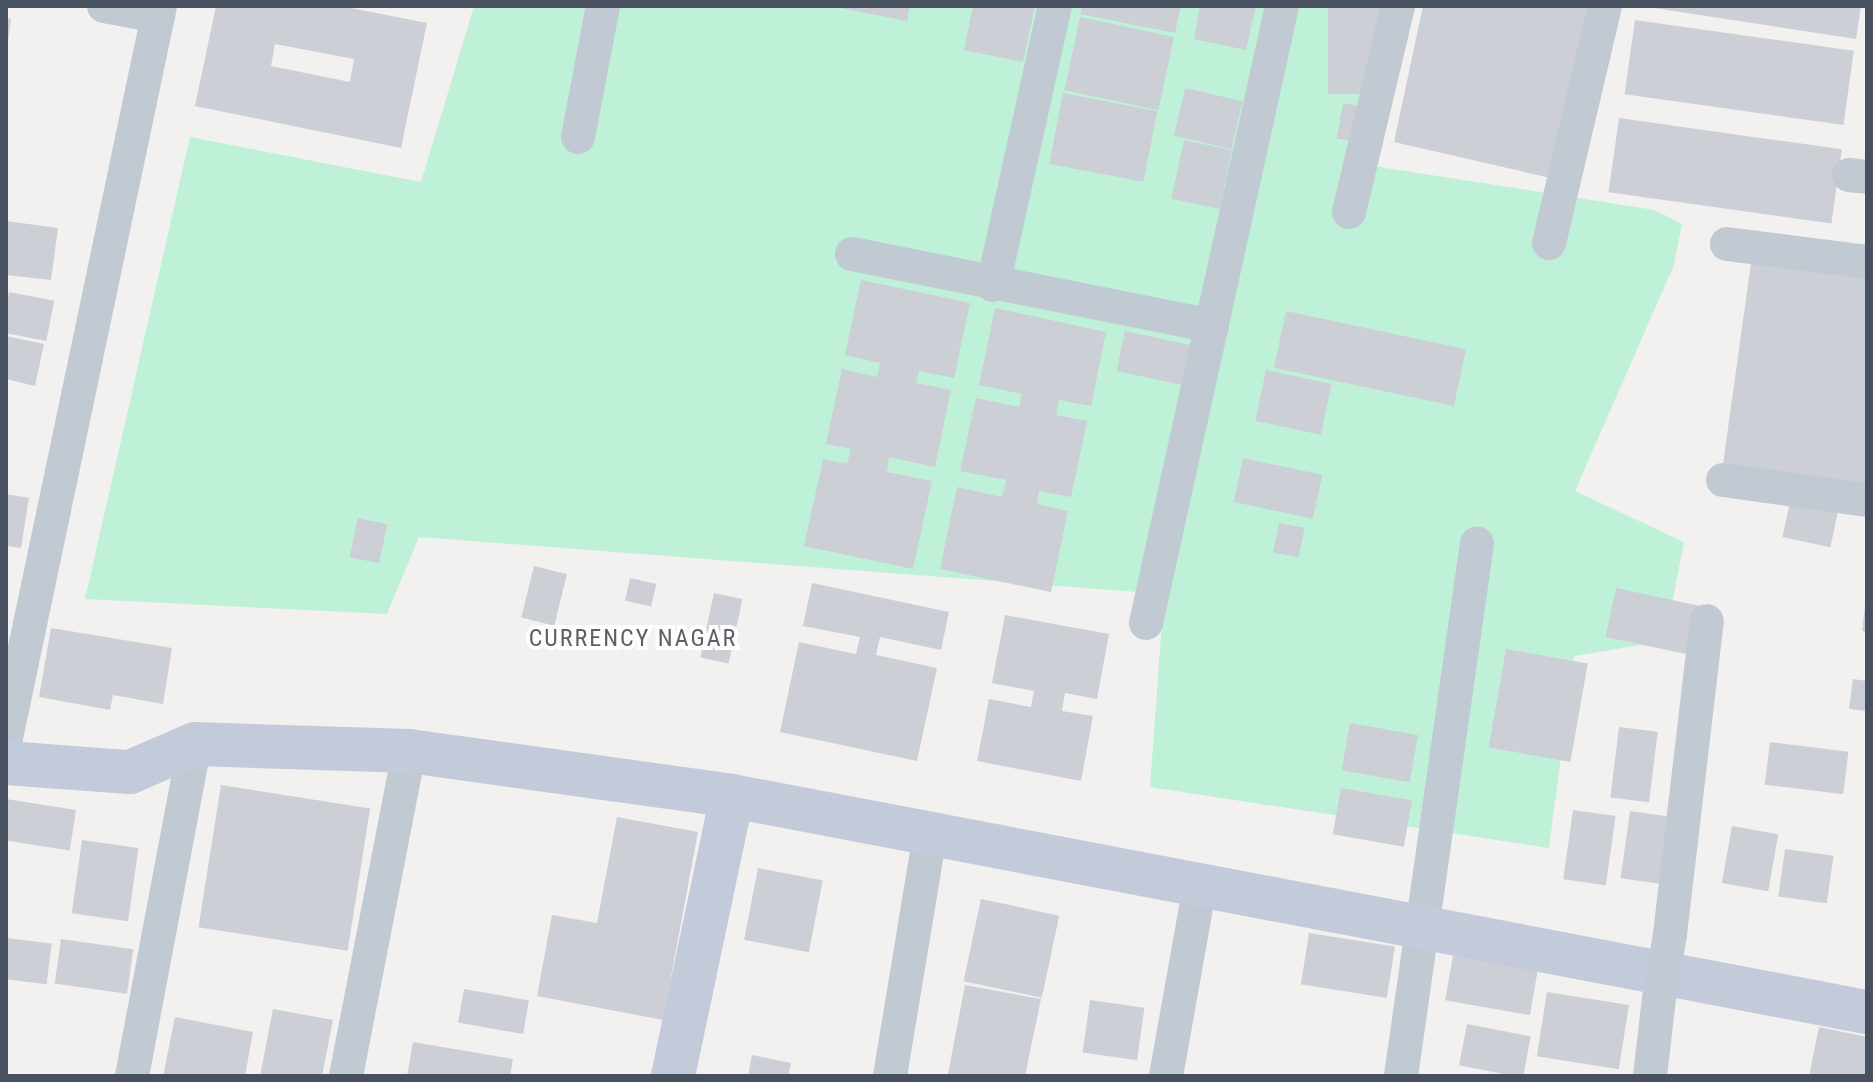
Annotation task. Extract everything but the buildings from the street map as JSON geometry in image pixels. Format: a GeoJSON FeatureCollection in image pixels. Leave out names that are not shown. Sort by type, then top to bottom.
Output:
{"type":"FeatureCollection","features":[{"type":"Feature","properties":{"kind":"street"},"geometry":{"type":"LineString","coordinates":[[6,738],[159,11],[104,6]]}},
{"type":"Feature","properties":{"kind":"street"},"geometry":{"type":"LineString","coordinates":[[578,137],[603,6]]}},
{"type":"Feature","properties":{"kind":"street"},"geometry":{"type":"LineString","coordinates":[[993,285],[1055,6]]}},
{"type":"Feature","properties":{"kind":"street"},"geometry":{"type":"LineString","coordinates":[[1146,623],[1282,6]]}},
{"type":"Feature","properties":{"kind":"street"},"geometry":{"type":"LineString","coordinates":[[1349,212],[1398,6]]}},
{"type":"Feature","properties":{"kind":"street"},"geometry":{"type":"LineString","coordinates":[[1549,243],[1605,6]]}},
{"type":"Feature","properties":{"kind":"street"},"geometry":{"type":"LineString","coordinates":[[1727,244],[1867,262]]}},
{"type":"Feature","properties":{"kind":"street"},"geometry":{"type":"LineString","coordinates":[[852,254],[993,285],[1212,326]]}},
{"type":"Feature","properties":{"kind":"street"},"geometry":{"type":"LineString","coordinates":[[1723,480],[1867,500]]}},
{"type":"Feature","properties":{"kind":"street"},"geometry":{"type":"LineString","coordinates":[[1401,1076],[1477,543]]}},
{"type":"Feature","properties":{"kind":"street"},"geometry":{"type":"LineString","coordinates":[[1650,1076],[1707,621]]}},
{"type":"Feature","properties":{"kind":"street"},"geometry":{"type":"LineString","coordinates":[[6,763],[130,772],[195,744],[409,751],[732,796],[1200,886],[1665,963],[1867,1012]]}},
{"type":"Feature","properties":{"kind":"street"},"geometry":{"type":"LineString","coordinates":[[132,1076],[195,744]]}},
{"type":"Feature","properties":{"kind":"street"},"geometry":{"type":"LineString","coordinates":[[346,1076],[409,751]]}},
{"type":"Feature","properties":{"kind":"street"},"geometry":{"type":"LineString","coordinates":[[673,1076],[732,796]]}},
{"type":"Feature","properties":{"kind":"street"},"geometry":{"type":"LineString","coordinates":[[890,1076],[930,834]]}},
{"type":"Feature","properties":{"kind":"street"},"geometry":{"type":"LineString","coordinates":[[1166,1076],[1200,886]]}},
{"type":"Feature","properties":{"kind":"green space"},"geometry":{"type":"Polygon","coordinates":[[[474,6],[1402,6],[1373,166],[1655,210],[1682,224],[1674,265],[1575,491],[1684,542],[1665,641],[1574,656],[1549,848],[1150,787],[1164,594],[419,537],[387,614],[85,599],[190,137],[421,182],[474,6]]]}},
{"type":"Feature","properties":{"kind":"district","name":"CURRENCY NAGAR"},"geometry":{"type":"Point","coordinates":[633,639]}}]}
